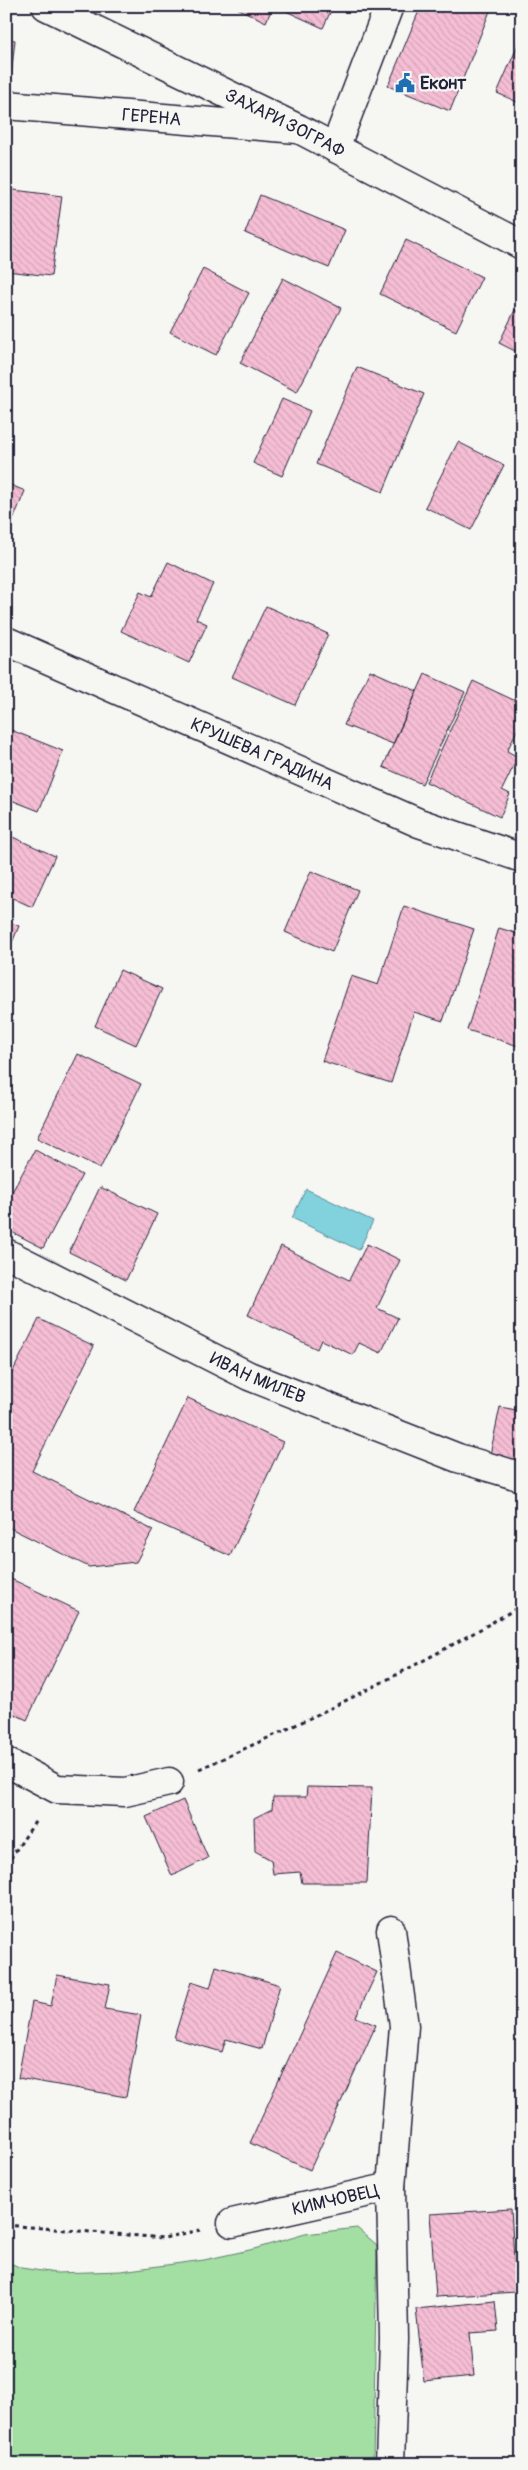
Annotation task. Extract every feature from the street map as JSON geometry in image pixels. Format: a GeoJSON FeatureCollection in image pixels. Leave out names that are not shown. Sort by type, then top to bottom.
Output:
{"type":"FeatureCollection","features":[{"type":"Feature","properties":{"kind":"street","name":"ЗАХАРИ ЗОГРАФ"},"geometry":{"type":"LineString","coordinates":[[46,6],[298,129],[522,245]]}},
{"type":"Feature","properties":{"kind":"street"},"geometry":{"type":"LineString","coordinates":[[335,148],[390,6]]}},
{"type":"Feature","properties":{"kind":"street","name":"ГЕРЕНА"},"geometry":{"type":"LineString","coordinates":[[6,105],[298,129]]}},
{"type":"Feature","properties":{"kind":"street","name":"КРУШЕВА ГРАДИНА"},"geometry":{"type":"LineString","coordinates":[[6,641],[419,823],[522,858]]}},
{"type":"Feature","properties":{"kind":"street","name":"ИВАН МИЛЕВ"},"geometry":{"type":"LineString","coordinates":[[6,1253],[249,1376],[458,1458],[522,1477]]}},
{"type":"Feature","properties":{"kind":"street"},"geometry":{"type":"LineString","coordinates":[[6,1762],[57,1789],[125,1792],[168,1782]]}},
{"type":"Feature","properties":{"kind":"street"},"geometry":{"type":"LineString","coordinates":[[391,1930],[404,2026],[391,2187]]}},
{"type":"Feature","properties":{"kind":"street","name":"КИМЧОВЕЦ"},"geometry":{"type":"LineString","coordinates":[[232,2223],[391,2187],[394,2339],[390,2464]]}},
{"type":"Feature","properties":{"kind":"path"},"geometry":{"type":"LineString","coordinates":[[168,1782],[292,1728],[445,1650],[522,1605]]}},
{"type":"Feature","properties":{"kind":"path"},"geometry":{"type":"LineString","coordinates":[[6,1865],[57,1789]]}},
{"type":"Feature","properties":{"kind":"path"},"geometry":{"type":"LineString","coordinates":[[6,2225],[164,2238],[232,2223]]}},
{"type":"Feature","properties":{"kind":"green space"},"geometry":{"type":"Polygon","coordinates":[[[357,2228],[377,2245],[373,2464],[6,2464],[6,2261],[21,2268],[56,2273],[121,2271],[204,2260],[254,2249],[305,2234],[357,2228]]]}},
{"type":"Feature","properties":{"kind":"water"},"geometry":{"type":"Polygon","coordinates":[[[306,1189],[373,1221],[359,1250],[292,1218],[306,1189]]]}},
{"type":"Feature","properties":{"kind":"building"},"geometry":{"type":"Polygon","coordinates":[[[233,6],[273,6],[266,22],[233,6]]]}},
{"type":"Feature","properties":{"kind":"building"},"geometry":{"type":"Polygon","coordinates":[[[275,6],[333,6],[323,28],[275,6]]]}},
{"type":"Feature","properties":{"kind":"building"},"geometry":{"type":"Polygon","coordinates":[[[421,6],[492,6],[450,111],[388,86],[421,6]]]}},
{"type":"Feature","properties":{"kind":"building"},"geometry":{"type":"Polygon","coordinates":[[[522,36],[522,104],[497,93],[522,36]]]}},
{"type":"Feature","properties":{"kind":"building"},"geometry":{"type":"Polygon","coordinates":[[[6,39],[15,40],[9,94],[6,94],[6,39]]]}},
{"type":"Feature","properties":{"kind":"building"},"geometry":{"type":"Polygon","coordinates":[[[6,189],[62,196],[51,276],[6,271],[6,189]]]}},
{"type":"Feature","properties":{"kind":"building"},"geometry":{"type":"Polygon","coordinates":[[[260,195],[345,230],[329,268],[245,233],[260,195]]]}},
{"type":"Feature","properties":{"kind":"building"},"geometry":{"type":"Polygon","coordinates":[[[406,240],[482,277],[456,331],[380,294],[406,240]]]}},
{"type":"Feature","properties":{"kind":"building"},"geometry":{"type":"Polygon","coordinates":[[[203,269],[249,293],[216,355],[170,332],[203,269]]]}},
{"type":"Feature","properties":{"kind":"building"},"geometry":{"type":"Polygon","coordinates":[[[283,278],[341,308],[297,392],[240,363],[283,278]]]}},
{"type":"Feature","properties":{"kind":"building"},"geometry":{"type":"Polygon","coordinates":[[[515,310],[522,313],[521,354],[499,343],[515,310]]]}},
{"type":"Feature","properties":{"kind":"building"},"geometry":{"type":"Polygon","coordinates":[[[357,367],[424,394],[383,492],[316,464],[357,367]]]}},
{"type":"Feature","properties":{"kind":"building"},"geometry":{"type":"Polygon","coordinates":[[[282,399],[310,411],[282,476],[253,463],[282,399]]]}},
{"type":"Feature","properties":{"kind":"building"},"geometry":{"type":"Polygon","coordinates":[[[458,442],[504,465],[471,530],[425,507],[458,442]]]}},
{"type":"Feature","properties":{"kind":"building"},"geometry":{"type":"Polygon","coordinates":[[[6,483],[25,491],[6,537],[6,483]]]}},
{"type":"Feature","properties":{"kind":"building"},"geometry":{"type":"Polygon","coordinates":[[[168,562],[213,584],[196,619],[207,624],[189,663],[121,631],[140,592],[151,597],[168,562]]]}},
{"type":"Feature","properties":{"kind":"building"},"geometry":{"type":"Polygon","coordinates":[[[266,606],[328,634],[295,705],[232,677],[266,606]]]}},
{"type":"Feature","properties":{"kind":"building"},"geometry":{"type":"Polygon","coordinates":[[[370,670],[417,691],[393,744],[344,725],[370,670]]]}},
{"type":"Feature","properties":{"kind":"building"},"geometry":{"type":"Polygon","coordinates":[[[425,674],[465,692],[422,784],[383,767],[425,674]]]}},
{"type":"Feature","properties":{"kind":"building"},"geometry":{"type":"Polygon","coordinates":[[[473,681],[522,704],[522,720],[507,751],[518,757],[502,790],[510,794],[500,817],[426,782],[473,681]]]}},
{"type":"Feature","properties":{"kind":"building"},"geometry":{"type":"Polygon","coordinates":[[[6,728],[63,751],[39,811],[6,798],[6,728]]]}},
{"type":"Feature","properties":{"kind":"building"},"geometry":{"type":"Polygon","coordinates":[[[6,834],[55,856],[32,907],[6,895],[6,834]]]}},
{"type":"Feature","properties":{"kind":"building"},"geometry":{"type":"Polygon","coordinates":[[[311,871],[358,890],[332,952],[285,932],[311,871]]]}},
{"type":"Feature","properties":{"kind":"building"},"geometry":{"type":"Polygon","coordinates":[[[404,906],[474,929],[443,1021],[414,1012],[391,1083],[322,1061],[351,976],[378,985],[404,906]]]}},
{"type":"Feature","properties":{"kind":"building"},"geometry":{"type":"Polygon","coordinates":[[[6,921],[19,926],[6,957],[6,921]]]}},
{"type":"Feature","properties":{"kind":"building"},"geometry":{"type":"Polygon","coordinates":[[[499,928],[522,935],[522,1047],[467,1030],[499,928]]]}},
{"type":"Feature","properties":{"kind":"building"},"geometry":{"type":"Polygon","coordinates":[[[120,970],[162,989],[136,1045],[95,1026],[120,970]]]}},
{"type":"Feature","properties":{"kind":"building"},"geometry":{"type":"Polygon","coordinates":[[[78,1054],[141,1084],[100,1169],[37,1138],[78,1054]]]}},
{"type":"Feature","properties":{"kind":"building"},"geometry":{"type":"Polygon","coordinates":[[[35,1150],[82,1175],[43,1248],[6,1229],[6,1203],[35,1150]]]}},
{"type":"Feature","properties":{"kind":"building"},"geometry":{"type":"Polygon","coordinates":[[[100,1187],[157,1214],[126,1280],[69,1252],[100,1187]]]}},
{"type":"Feature","properties":{"kind":"building"},"geometry":{"type":"Polygon","coordinates":[[[367,1244],[400,1260],[377,1308],[398,1318],[381,1353],[359,1343],[353,1355],[321,1340],[317,1349],[248,1315],[281,1246],[349,1280],[367,1244]]]}},
{"type":"Feature","properties":{"kind":"building"},"geometry":{"type":"Polygon","coordinates":[[[39,1319],[94,1346],[32,1471],[153,1530],[136,1562],[89,1567],[6,1526],[6,1385],[39,1319]]]}},
{"type":"Feature","properties":{"kind":"building"},"geometry":{"type":"Polygon","coordinates":[[[188,1398],[283,1442],[230,1556],[134,1512],[188,1398]]]}},
{"type":"Feature","properties":{"kind":"building"},"geometry":{"type":"Polygon","coordinates":[[[500,1407],[522,1411],[522,1461],[490,1455],[500,1407]]]}},
{"type":"Feature","properties":{"kind":"building"},"geometry":{"type":"Polygon","coordinates":[[[7,1577],[79,1611],[27,1720],[6,1710],[7,1577]]]}},
{"type":"Feature","properties":{"kind":"building"},"geometry":{"type":"Polygon","coordinates":[[[307,1787],[372,1788],[367,1883],[302,1883],[300,1872],[273,1874],[271,1860],[255,1851],[254,1818],[272,1809],[273,1797],[306,1797],[307,1787]]]}},
{"type":"Feature","properties":{"kind":"building"},"geometry":{"type":"Polygon","coordinates":[[[183,1800],[208,1858],[172,1876],[146,1817],[183,1800]]]}},
{"type":"Feature","properties":{"kind":"building"},"geometry":{"type":"Polygon","coordinates":[[[337,1953],[377,1972],[356,2017],[376,2025],[310,2170],[250,2143],[337,1953]]]}},
{"type":"Feature","properties":{"kind":"building"},"geometry":{"type":"Polygon","coordinates":[[[216,1966],[280,1985],[262,2049],[226,2039],[222,2052],[174,2038],[191,1982],[210,1988],[216,1966]]]}},
{"type":"Feature","properties":{"kind":"building"},"geometry":{"type":"Polygon","coordinates":[[[57,1975],[110,1984],[105,2009],[141,2015],[126,2097],[18,2078],[32,2002],[51,2006],[57,1975]]]}},
{"type":"Feature","properties":{"kind":"building"},"geometry":{"type":"Polygon","coordinates":[[[511,2209],[516,2292],[436,2297],[430,2214],[511,2209]]]}},
{"type":"Feature","properties":{"kind":"building"},"geometry":{"type":"Polygon","coordinates":[[[495,2301],[498,2331],[470,2333],[474,2376],[424,2381],[416,2309],[495,2301]]]}},
{"type":"Feature","properties":{"kind":"place","name":"Еконт"},"geometry":{"type":"Point","coordinates":[405,83]}}]}
